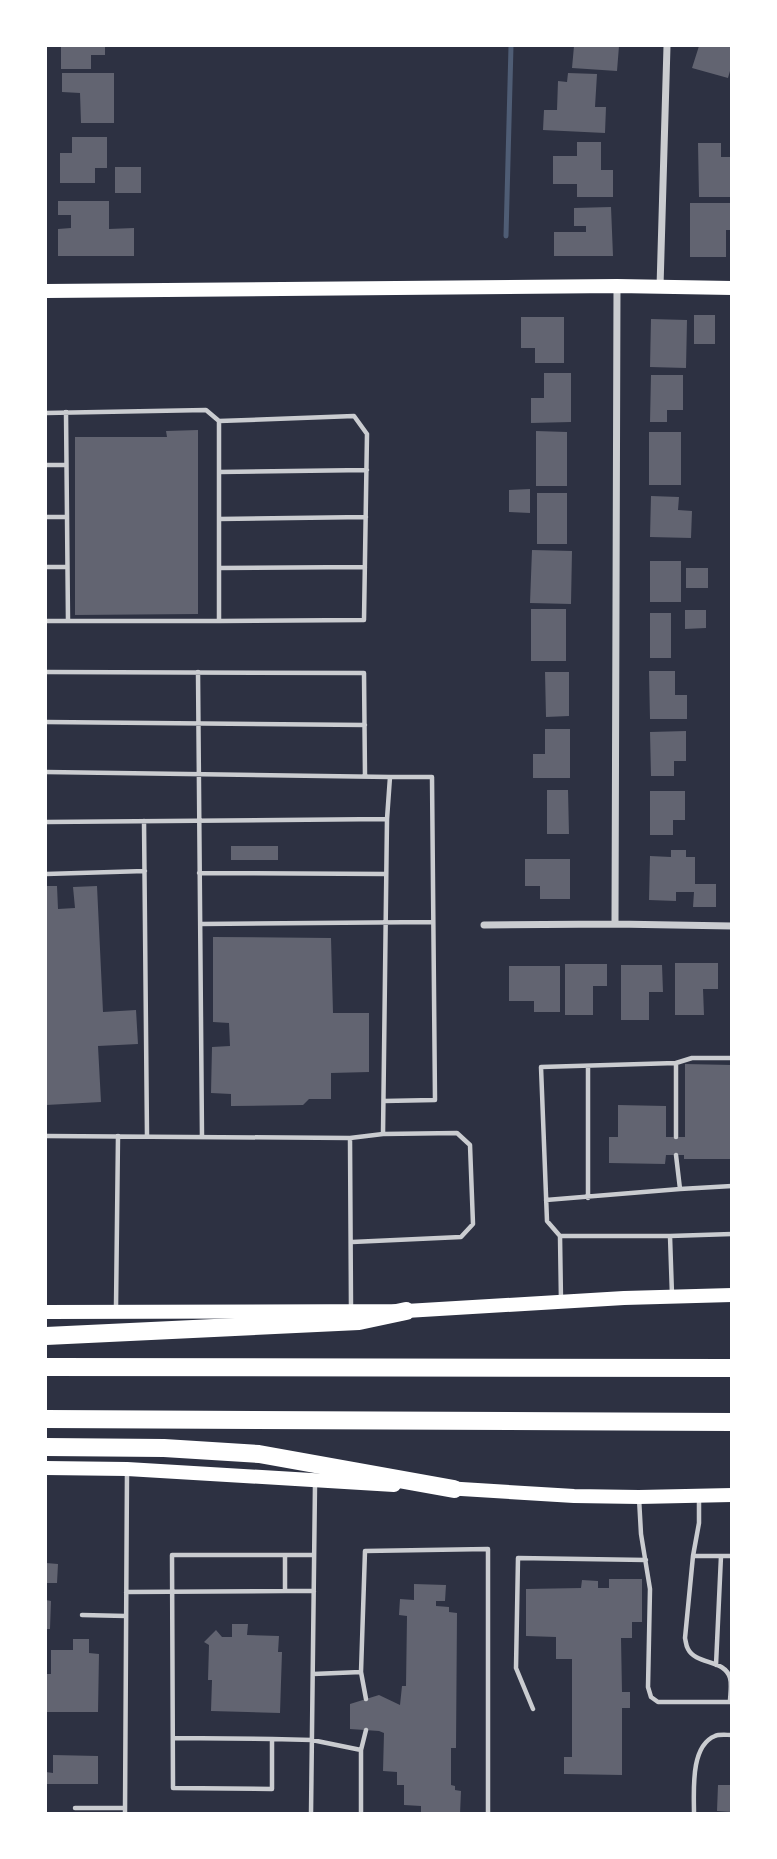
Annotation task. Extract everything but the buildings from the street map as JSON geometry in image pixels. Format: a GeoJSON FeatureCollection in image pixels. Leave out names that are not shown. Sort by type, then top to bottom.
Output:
{"type":"FeatureCollection","features":[{"type":"Feature","properties":{"kind":"highway"},"geometry":{"type":"LineString","coordinates":[[46,1336],[359,1321],[406,1311]]}},
{"type":"Feature","properties":{"kind":"highway"},"geometry":{"type":"LineString","coordinates":[[46,1367],[732,1368]]}},
{"type":"Feature","properties":{"kind":"highway"},"geometry":{"type":"LineString","coordinates":[[46,1419],[732,1422]]}},
{"type":"Feature","properties":{"kind":"highway"},"geometry":{"type":"LineString","coordinates":[[46,1447],[164,1448],[259,1454],[454,1489]]}},
{"type":"Feature","properties":{"kind":"main road"},"geometry":{"type":"LineString","coordinates":[[46,291],[617,286],[732,288]]}},
{"type":"Feature","properties":{"kind":"main road"},"geometry":{"type":"LineString","coordinates":[[46,1312],[406,1311],[561,1301],[732,1295]]}},
{"type":"Feature","properties":{"kind":"main road"},"geometry":{"type":"LineString","coordinates":[[46,1468],[127,1469],[574,1496],[732,1495]]}},
{"type":"Feature","properties":{"kind":"street"},"geometry":{"type":"LineString","coordinates":[[660,288],[667,46]]}},
{"type":"Feature","properties":{"kind":"street"},"geometry":{"type":"LineString","coordinates":[[615,924],[617,286]]}},
{"type":"Feature","properties":{"kind":"street"},"geometry":{"type":"LineString","coordinates":[[484,925],[732,926]]}},
{"type":"Feature","properties":{"kind":"lane"},"geometry":{"type":"LineString","coordinates":[[46,412],[206,410],[219,421],[354,416],[367,434],[364,620],[46,621]]}},
{"type":"Feature","properties":{"kind":"lane"},"geometry":{"type":"LineString","coordinates":[[66,412],[68,621]]}},
{"type":"Feature","properties":{"kind":"lane"},"geometry":{"type":"LineString","coordinates":[[219,421],[219,621]]}},
{"type":"Feature","properties":{"kind":"lane"},"geometry":{"type":"LineString","coordinates":[[46,465],[66,465]]}},
{"type":"Feature","properties":{"kind":"lane"},"geometry":{"type":"LineString","coordinates":[[219,472],[367,470]]}},
{"type":"Feature","properties":{"kind":"lane"},"geometry":{"type":"LineString","coordinates":[[46,517],[67,517]]}},
{"type":"Feature","properties":{"kind":"lane"},"geometry":{"type":"LineString","coordinates":[[219,519],[366,517]]}},
{"type":"Feature","properties":{"kind":"lane"},"geometry":{"type":"LineString","coordinates":[[46,567],[67,567]]}},
{"type":"Feature","properties":{"kind":"lane"},"geometry":{"type":"LineString","coordinates":[[219,568],[365,567]]}},
{"type":"Feature","properties":{"kind":"lane"},"geometry":{"type":"LineString","coordinates":[[46,672],[364,673],[365,776]]}},
{"type":"Feature","properties":{"kind":"lane"},"geometry":{"type":"LineString","coordinates":[[198,672],[202,1137]]}},
{"type":"Feature","properties":{"kind":"lane"},"geometry":{"type":"LineString","coordinates":[[46,722],[365,725]]}},
{"type":"Feature","properties":{"kind":"lane"},"geometry":{"type":"LineString","coordinates":[[46,772],[432,777],[435,1100],[384,1101]]}},
{"type":"Feature","properties":{"kind":"lane"},"geometry":{"type":"LineString","coordinates":[[383,1134],[387,819],[390,776]]}},
{"type":"Feature","properties":{"kind":"lane"},"geometry":{"type":"LineString","coordinates":[[46,822],[387,819]]}},
{"type":"Feature","properties":{"kind":"lane"},"geometry":{"type":"LineString","coordinates":[[144,821],[147,1136]]}},
{"type":"Feature","properties":{"kind":"lane"},"geometry":{"type":"LineString","coordinates":[[46,874],[145,871]]}},
{"type":"Feature","properties":{"kind":"lane"},"geometry":{"type":"LineString","coordinates":[[199,873],[386,874]]}},
{"type":"Feature","properties":{"kind":"lane"},"geometry":{"type":"LineString","coordinates":[[200,924],[433,922]]}},
{"type":"Feature","properties":{"kind":"lane"},"geometry":{"type":"LineString","coordinates":[[561,1301],[560,1237],[547,1221],[541,1067],[676,1063],[692,1058],[732,1058]]}},
{"type":"Feature","properties":{"kind":"lane"},"geometry":{"type":"LineString","coordinates":[[676,1063],[676,1137]]}},
{"type":"Feature","properties":{"kind":"lane"},"geometry":{"type":"LineString","coordinates":[[588,1067],[589,1198]]}},
{"type":"Feature","properties":{"kind":"lane"},"geometry":{"type":"LineString","coordinates":[[46,1136],[350,1138],[383,1134],[457,1133],[470,1145],[473,1224],[461,1237],[352,1242]]}},
{"type":"Feature","properties":{"kind":"lane"},"geometry":{"type":"LineString","coordinates":[[116,1312],[117,1136]]}},
{"type":"Feature","properties":{"kind":"lane"},"geometry":{"type":"LineString","coordinates":[[350,1138],[351,1311]]}},
{"type":"Feature","properties":{"kind":"lane"},"geometry":{"type":"LineString","coordinates":[[676,1155],[680,1189]]}},
{"type":"Feature","properties":{"kind":"lane"},"geometry":{"type":"LineString","coordinates":[[546,1200],[732,1186]]}},
{"type":"Feature","properties":{"kind":"lane"},"geometry":{"type":"LineString","coordinates":[[560,1237],[732,1234]]}},
{"type":"Feature","properties":{"kind":"lane"},"geometry":{"type":"LineString","coordinates":[[670,1236],[672,1296]]}},
{"type":"Feature","properties":{"kind":"lane"},"geometry":{"type":"LineString","coordinates":[[75,1808],[125,1811],[127,1469]]}},
{"type":"Feature","properties":{"kind":"lane"},"geometry":{"type":"LineString","coordinates":[[311,1814],[315,1480]]}},
{"type":"Feature","properties":{"kind":"lane"},"geometry":{"type":"LineString","coordinates":[[639,1497],[641,1534],[650,1589],[648,1687],[651,1697],[658,1702],[731,1702],[731,1677],[716,1664],[698,1659],[688,1650],[685,1638],[699,1523],[699,1496]]}},
{"type":"Feature","properties":{"kind":"lane"},"geometry":{"type":"LineString","coordinates":[[366,1699],[361,1672],[365,1550],[488,1549],[488,1814]]}},
{"type":"Feature","properties":{"kind":"lane"},"geometry":{"type":"LineString","coordinates":[[272,1739],[272,1788],[173,1788],[172,1555],[314,1555]]}},
{"type":"Feature","properties":{"kind":"lane"},"geometry":{"type":"LineString","coordinates":[[285,1555],[285,1591]]}},
{"type":"Feature","properties":{"kind":"lane"},"geometry":{"type":"LineString","coordinates":[[693,1556],[732,1556]]}},
{"type":"Feature","properties":{"kind":"lane"},"geometry":{"type":"LineString","coordinates":[[716,1664],[721,1556]]}},
{"type":"Feature","properties":{"kind":"lane"},"geometry":{"type":"LineString","coordinates":[[533,1709],[516,1668],[518,1558],[646,1560]]}},
{"type":"Feature","properties":{"kind":"lane"},"geometry":{"type":"LineString","coordinates":[[126,1592],[314,1591]]}},
{"type":"Feature","properties":{"kind":"lane"},"geometry":{"type":"LineString","coordinates":[[82,1615],[126,1616]]}},
{"type":"Feature","properties":{"kind":"lane"},"geometry":{"type":"LineString","coordinates":[[313,1674],[361,1672]]}},
{"type":"Feature","properties":{"kind":"lane"},"geometry":{"type":"LineString","coordinates":[[361,1814],[360,1750],[366,1730]]}},
{"type":"Feature","properties":{"kind":"lane"},"geometry":{"type":"LineString","coordinates":[[694,1814],[695,1769],[704,1744],[716,1735],[732,1735]]}},
{"type":"Feature","properties":{"kind":"lane"},"geometry":{"type":"LineString","coordinates":[[173,1738],[312,1740],[360,1750]]}},
{"type":"Feature","properties":{"kind":"waterway"},"geometry":{"type":"LineString","coordinates":[[506,236],[511,46]]}}]}
